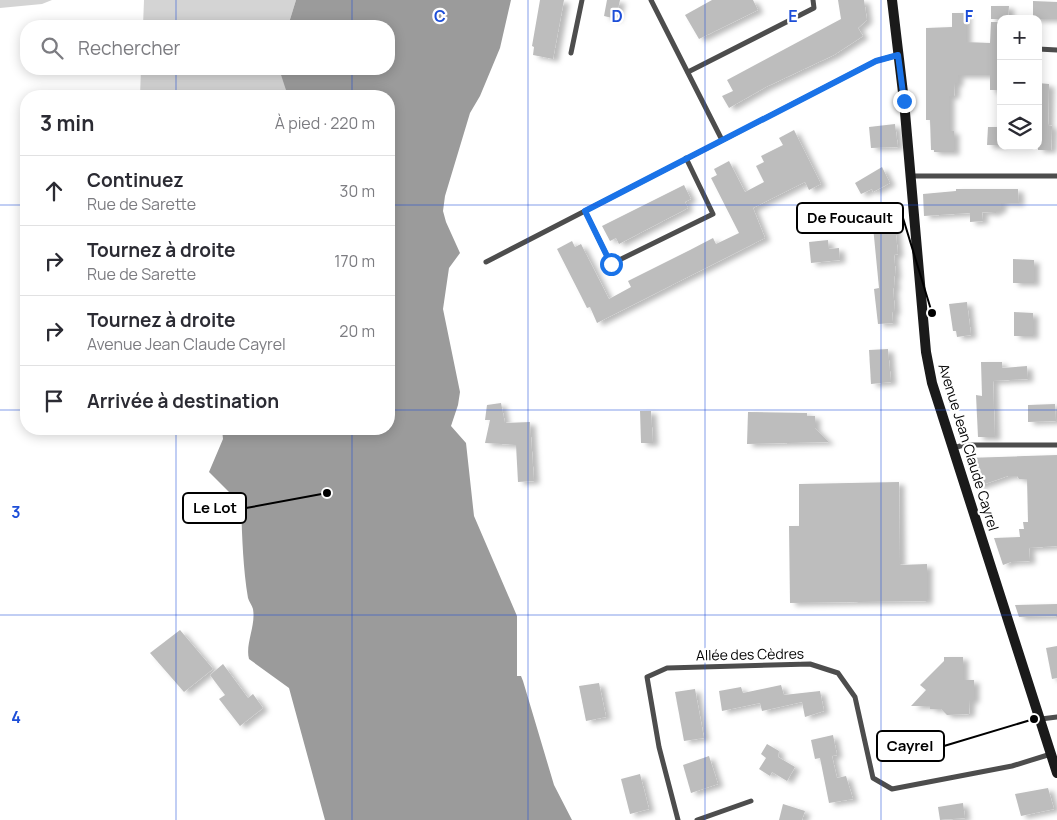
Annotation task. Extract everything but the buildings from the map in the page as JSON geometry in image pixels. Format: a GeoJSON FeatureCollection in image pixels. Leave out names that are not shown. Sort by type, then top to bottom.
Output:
{"type":"FeatureCollection","features":[{"type":"Feature","properties":{"kind":"main road","name":"Avenue Jean Claude Cayrel"},"geometry":{"type":"LineString","coordinates":[[892,0],[911,176],[926,352],[932,383],[1057,773]]}},
{"type":"Feature","properties":{"kind":"street"},"geometry":{"type":"LineString","coordinates":[[571,53],[582,0]]}},
{"type":"Feature","properties":{"kind":"street"},"geometry":{"type":"LineString","coordinates":[[651,0],[722,140]]}},
{"type":"Feature","properties":{"kind":"street"},"geometry":{"type":"LineString","coordinates":[[688,72],[814,8],[813,0]]}},
{"type":"Feature","properties":{"kind":"street"},"geometry":{"type":"LineString","coordinates":[[1042,49],[1057,50]]}},
{"type":"Feature","properties":{"kind":"street"},"geometry":{"type":"LineString","coordinates":[[486,262],[876,61],[898,55]]}},
{"type":"Feature","properties":{"kind":"street"},"geometry":{"type":"LineString","coordinates":[[585,211],[611,264],[713,214],[686,158]]}},
{"type":"Feature","properties":{"kind":"street"},"geometry":{"type":"LineString","coordinates":[[911,176],[1057,176]]}},
{"type":"Feature","properties":{"kind":"street"},"geometry":{"type":"LineString","coordinates":[[953,448],[964,445],[1057,445]]}},
{"type":"Feature","properties":{"kind":"street","name":"Allée des Cèdres"},"geometry":{"type":"LineString","coordinates":[[678,820],[654,718],[647,677],[667,668],[810,664],[838,673],[855,697],[873,778],[892,789],[1012,766],[1051,754]]}},
{"type":"Feature","properties":{"kind":"street"},"geometry":{"type":"LineString","coordinates":[[1041,719],[1057,717]]}},
{"type":"Feature","properties":{"kind":"street"},"geometry":{"type":"LineString","coordinates":[[697,820],[751,801]]}},
{"type":"Feature","properties":{"kind":"shaded area"},"geometry":{"type":"Polygon","coordinates":[[[0,0],[52,0],[42,4],[0,8],[0,0]]]}},
{"type":"Feature","properties":{"kind":"shaded area"},"geometry":{"type":"Polygon","coordinates":[[[144,0],[296,0],[290,20],[143,20],[144,0]]]}},
{"type":"Feature","properties":{"kind":"shaded area"},"geometry":{"type":"Polygon","coordinates":[[[296,0],[511,0],[500,48],[480,96],[470,113],[445,196],[443,211],[460,253],[449,268],[443,309],[460,392],[451,426],[466,443],[474,516],[517,616],[517,676],[521,676],[523,681],[554,785],[572,820],[325,820],[289,688],[249,659],[248,647],[254,615],[248,598],[245,575],[241,504],[209,472],[223,439],[223,435],[395,435],[395,90],[286,90],[281,75],[395,75],[395,20],[290,20],[296,0]]]}},
{"type":"Feature","properties":{"kind":"shaded area"},"geometry":{"type":"Polygon","coordinates":[[[141,75],[281,75],[287,90],[140,90],[141,75]]]}},
{"type":"Feature","properties":{"kind":"place","name":"De Foucault"},"geometry":{"type":"Point","coordinates":[932,313]}},
{"type":"Feature","properties":{"kind":"place","name":"Le Lot"},"geometry":{"type":"Point","coordinates":[327,493]}},
{"type":"Feature","properties":{"kind":"place","name":"Cayrel"},"geometry":{"type":"Point","coordinates":[1034,719]}},
{"type":"Feature","properties":{"kind":"route"},"geometry":{"type":"LineString","coordinates":[[611,264],[585,211],[876,61],[898,55],[904,101]]}}]}
